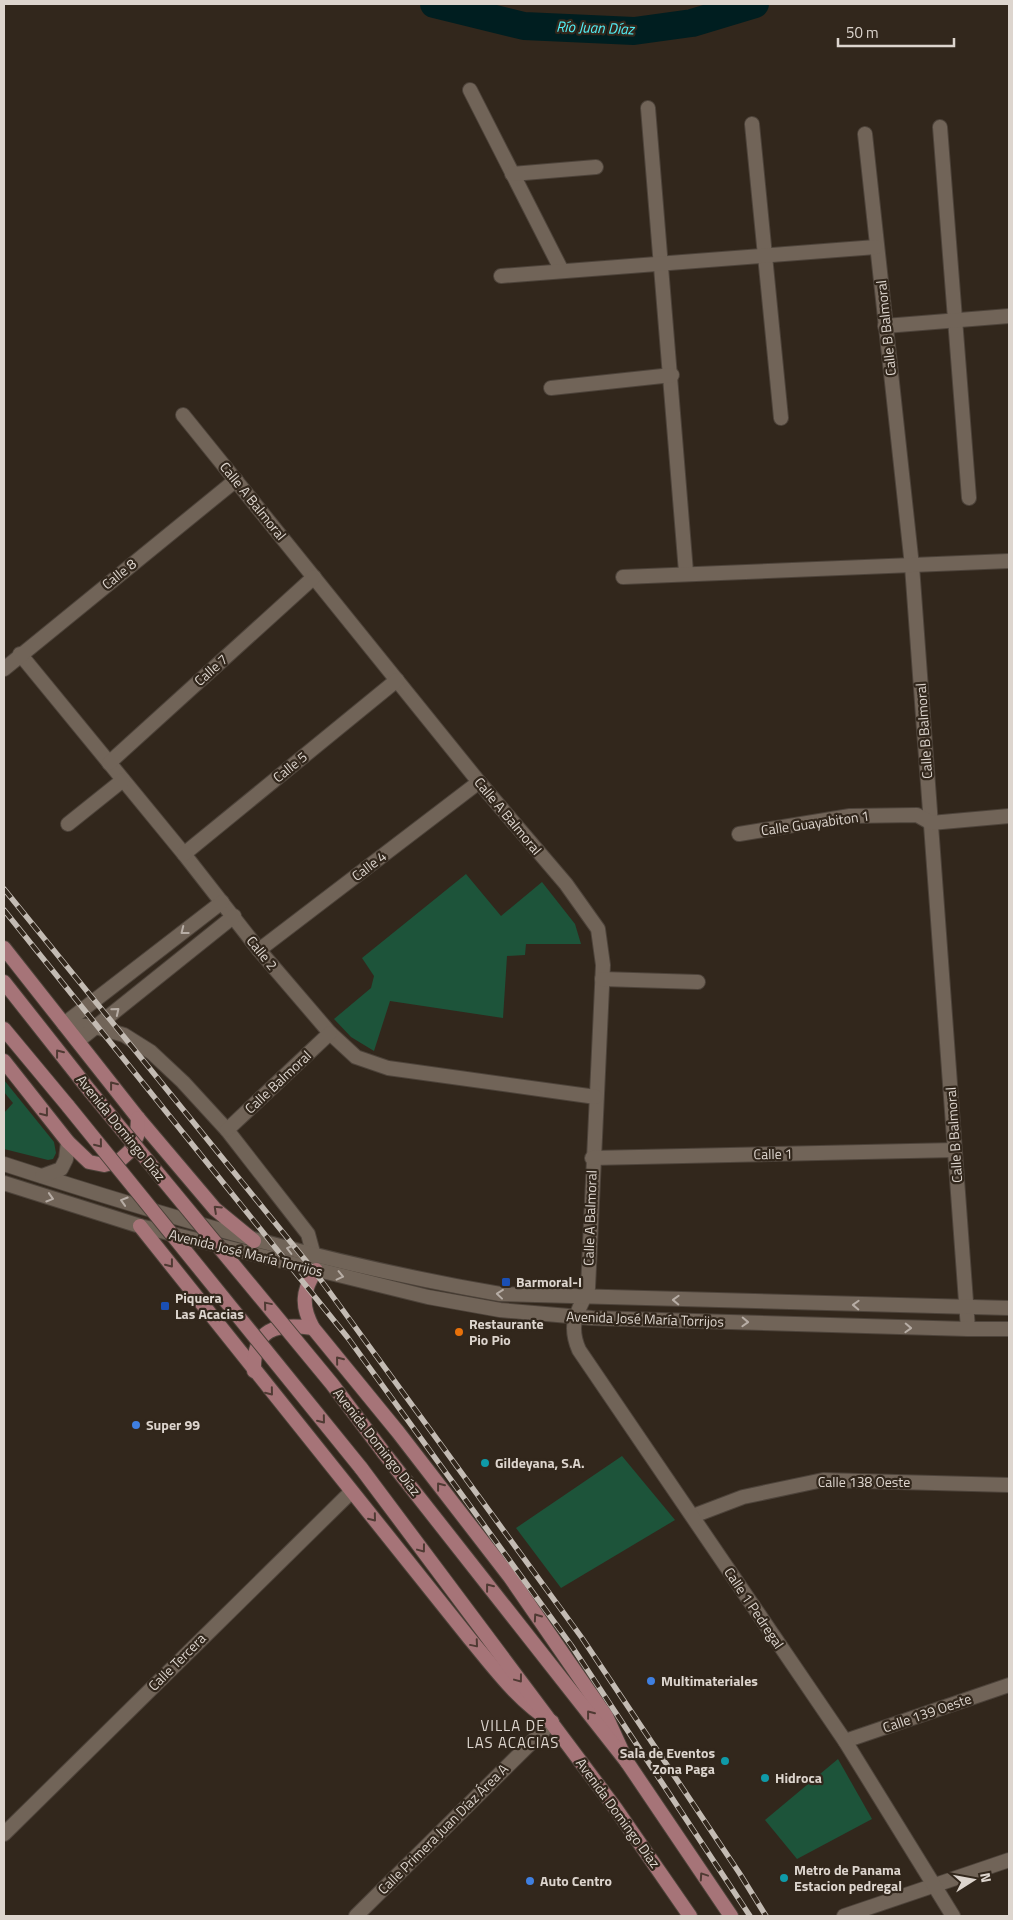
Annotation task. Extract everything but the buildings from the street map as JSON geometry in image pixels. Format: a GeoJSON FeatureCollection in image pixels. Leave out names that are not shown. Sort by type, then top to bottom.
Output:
{"type":"FeatureCollection","features":[{"type":"Feature","properties":{"kind":"main road"},"geometry":{"type":"LineString","coordinates":[[4,948],[138,1118],[215,1209],[254,1241]]}},
{"type":"Feature","properties":{"kind":"main road","name":"Avenida Domingo Díaz"},"geometry":{"type":"LineString","coordinates":[[4,982],[90,1091],[332,1384],[627,1762],[730,1916]]}},
{"type":"Feature","properties":{"kind":"main road","name":"Avenida Domingo Díaz"},"geometry":{"type":"LineString","coordinates":[[4,1029],[361,1468],[616,1808],[690,1916]]}},
{"type":"Feature","properties":{"kind":"main road"},"geometry":{"type":"LineString","coordinates":[[4,1061],[68,1142],[89,1162],[104,1165],[119,1161],[130,1151],[137,1136],[138,1118]]}},
{"type":"Feature","properties":{"kind":"main road"},"geometry":{"type":"LineString","coordinates":[[140,1226],[254,1371],[521,1699],[531,1709],[552,1722]]}},
{"type":"Feature","properties":{"kind":"main road"},"geometry":{"type":"LineString","coordinates":[[316,1270],[307,1283],[303,1298],[305,1314],[313,1328],[398,1432],[510,1577],[606,1716],[627,1762]]}},
{"type":"Feature","properties":{"kind":"main road"},"geometry":{"type":"LineString","coordinates":[[254,1371],[254,1356],[260,1339],[274,1328],[288,1324],[313,1328]]}},
{"type":"Feature","properties":{"kind":"street"},"geometry":{"type":"LineString","coordinates":[[470,90],[562,271]]}},
{"type":"Feature","properties":{"kind":"street"},"geometry":{"type":"LineString","coordinates":[[648,108],[672,375],[686,572]]}},
{"type":"Feature","properties":{"kind":"street"},"geometry":{"type":"LineString","coordinates":[[752,124],[781,418]]}},
{"type":"Feature","properties":{"kind":"street"},"geometry":{"type":"LineString","coordinates":[[940,127],[969,498]]}},
{"type":"Feature","properties":{"kind":"street","name":"Calle B Balmoral"},"geometry":{"type":"LineString","coordinates":[[865,134],[912,566],[968,1329]]}},
{"type":"Feature","properties":{"kind":"street"},"geometry":{"type":"LineString","coordinates":[[512,174],[596,167]]}},
{"type":"Feature","properties":{"kind":"street"},"geometry":{"type":"LineString","coordinates":[[501,276],[876,247]]}},
{"type":"Feature","properties":{"kind":"street"},"geometry":{"type":"LineString","coordinates":[[885,326],[1009,316]]}},
{"type":"Feature","properties":{"kind":"street"},"geometry":{"type":"LineString","coordinates":[[551,388],[672,375]]}},
{"type":"Feature","properties":{"kind":"street","name":"Calle A Balmoral"},"geometry":{"type":"LineString","coordinates":[[183,415],[479,782],[566,884],[598,929],[603,964],[592,1158],[588,1288],[584,1298]]}},
{"type":"Feature","properties":{"kind":"street","name":"Calle 8"},"geometry":{"type":"LineString","coordinates":[[4,669],[20,654],[236,480]]}},
{"type":"Feature","properties":{"kind":"street"},"geometry":{"type":"LineString","coordinates":[[624,577],[686,572],[912,566],[1009,561]]}},
{"type":"Feature","properties":{"kind":"street","name":"Calle 7"},"geometry":{"type":"LineString","coordinates":[[109,763],[314,577]]}},
{"type":"Feature","properties":{"kind":"street","name":"Calle 2"},"geometry":{"type":"LineString","coordinates":[[20,654],[184,854],[259,950],[330,1033],[356,1057],[388,1068],[596,1097]]}},
{"type":"Feature","properties":{"kind":"street","name":"Calle 5"},"geometry":{"type":"LineString","coordinates":[[184,854],[397,680]]}},
{"type":"Feature","properties":{"kind":"street"},"geometry":{"type":"LineString","coordinates":[[68,824],[123,780]]}},
{"type":"Feature","properties":{"kind":"street","name":"Calle 4"},"geometry":{"type":"LineString","coordinates":[[259,950],[479,782]]}},
{"type":"Feature","properties":{"kind":"street","name":"Calle Guayabiton 1"},"geometry":{"type":"LineString","coordinates":[[739,834],[850,816],[917,815],[931,823],[1009,816]]}},
{"type":"Feature","properties":{"kind":"street"},"geometry":{"type":"LineString","coordinates":[[64,1024],[222,902]]}},
{"type":"Feature","properties":{"kind":"street"},"geometry":{"type":"LineString","coordinates":[[78,1041],[234,916]]}},
{"type":"Feature","properties":{"kind":"street"},"geometry":{"type":"LineString","coordinates":[[602,979],[698,982]]}},
{"type":"Feature","properties":{"kind":"street"},"geometry":{"type":"LineString","coordinates":[[64,1024],[96,1028],[124,1035],[151,1052],[183,1082],[227,1130],[308,1234],[314,1256]]}},
{"type":"Feature","properties":{"kind":"street","name":"Calle Balmoral"},"geometry":{"type":"LineString","coordinates":[[227,1130],[330,1033]]}},
{"type":"Feature","properties":{"kind":"street"},"geometry":{"type":"LineString","coordinates":[[42,1176],[61,1169],[66,1159],[68,1142]]}},
{"type":"Feature","properties":{"kind":"street","name":"Calle 1"},"geometry":{"type":"LineString","coordinates":[[592,1158],[955,1150]]}},
{"type":"Feature","properties":{"kind":"street","name":"Avenida José María Torrijos"},"geometry":{"type":"LineString","coordinates":[[4,1164],[254,1241],[429,1282],[500,1294],[584,1298],[1009,1308]]}},
{"type":"Feature","properties":{"kind":"street","name":"Avenida José María Torrijos"},"geometry":{"type":"LineString","coordinates":[[4,1183],[140,1226],[428,1298],[500,1310],[574,1317],[968,1329],[1009,1328]]}},
{"type":"Feature","properties":{"kind":"street"},"geometry":{"type":"LineString","coordinates":[[574,1317],[584,1298]]}},
{"type":"Feature","properties":{"kind":"street","name":"Calle 1 Pedregal"},"geometry":{"type":"LineString","coordinates":[[574,1317],[572,1328],[579,1350],[845,1741],[953,1916]]}},
{"type":"Feature","properties":{"kind":"street","name":"Calle 138 Oeste"},"geometry":{"type":"LineString","coordinates":[[693,1516],[743,1497],[823,1480],[1009,1485]]}},
{"type":"Feature","properties":{"kind":"street","name":"Calle Tercera"},"geometry":{"type":"LineString","coordinates":[[4,1834],[352,1492]]}},
{"type":"Feature","properties":{"kind":"street","name":"Calle 139 Oeste"},"geometry":{"type":"LineString","coordinates":[[845,1741],[1009,1685]]}},
{"type":"Feature","properties":{"kind":"street","name":"Calle Primera Juan Díaz Área A"},"geometry":{"type":"LineString","coordinates":[[356,1916],[552,1722]]}},
{"type":"Feature","properties":{"kind":"street"},"geometry":{"type":"LineString","coordinates":[[844,1916],[1009,1860]]}},
{"type":"Feature","properties":{"kind":"green space"},"geometry":{"type":"Polygon","coordinates":[[[466,874],[501,916],[542,882],[575,924],[581,944],[526,944],[525,955],[507,956],[503,1018],[390,1001],[374,1051],[351,1037],[334,1019],[371,988],[374,976],[362,958],[466,874]]]}},
{"type":"Feature","properties":{"kind":"green space"},"geometry":{"type":"Polygon","coordinates":[[[4,1080],[54,1142],[56,1153],[53,1159],[48,1160],[4,1149],[4,1113],[13,1103],[4,1092],[4,1080]]]}},
{"type":"Feature","properties":{"kind":"green space"},"geometry":{"type":"Polygon","coordinates":[[[622,1456],[675,1520],[561,1588],[516,1528],[622,1456]]]}},
{"type":"Feature","properties":{"kind":"green space"},"geometry":{"type":"Polygon","coordinates":[[[838,1759],[872,1819],[797,1859],[765,1820],[838,1759]]]}},
{"type":"Feature","properties":{"kind":"waterway","name":"Río Juan Díaz"},"geometry":{"type":"LineString","coordinates":[[434,4],[524,26],[634,31],[692,23],[755,4]]}},
{"type":"Feature","properties":{"kind":"railway"},"geometry":{"type":"LineString","coordinates":[[4,889],[315,1272],[582,1638],[766,1916]]}},
{"type":"Feature","properties":{"kind":"railway"},"geometry":{"type":"LineString","coordinates":[[4,910],[348,1338],[571,1645],[750,1916]]}},
{"type":"Feature","properties":{"kind":"place","name":"Barmoral-I"},"geometry":{"type":"Point","coordinates":[506,1282]}},
{"type":"Feature","properties":{"kind":"place","name":"Piquera Las Acacias"},"geometry":{"type":"Point","coordinates":[165,1306]}},
{"type":"Feature","properties":{"kind":"place","name":"Restaurante Pio Pio"},"geometry":{"type":"Point","coordinates":[459,1332]}},
{"type":"Feature","properties":{"kind":"place","name":"Super 99"},"geometry":{"type":"Point","coordinates":[136,1425]}},
{"type":"Feature","properties":{"kind":"place","name":"Gildeyana, S.A."},"geometry":{"type":"Point","coordinates":[485,1463]}},
{"type":"Feature","properties":{"kind":"place","name":"Multimateriales"},"geometry":{"type":"Point","coordinates":[651,1681]}},
{"type":"Feature","properties":{"kind":"place","name":"Sala de Eventos Zona Paga"},"geometry":{"type":"Point","coordinates":[725,1761]}},
{"type":"Feature","properties":{"kind":"place","name":"Hidroca"},"geometry":{"type":"Point","coordinates":[765,1778]}},
{"type":"Feature","properties":{"kind":"place","name":"Metro de Panama Estacion pedregal"},"geometry":{"type":"Point","coordinates":[784,1878]}},
{"type":"Feature","properties":{"kind":"place","name":"Auto Centro"},"geometry":{"type":"Point","coordinates":[530,1881]}},
{"type":"Feature","properties":{"kind":"district","name":"VILLA DE LAS ACACIAS"},"geometry":{"type":"Point","coordinates":[513,1734]}}]}
